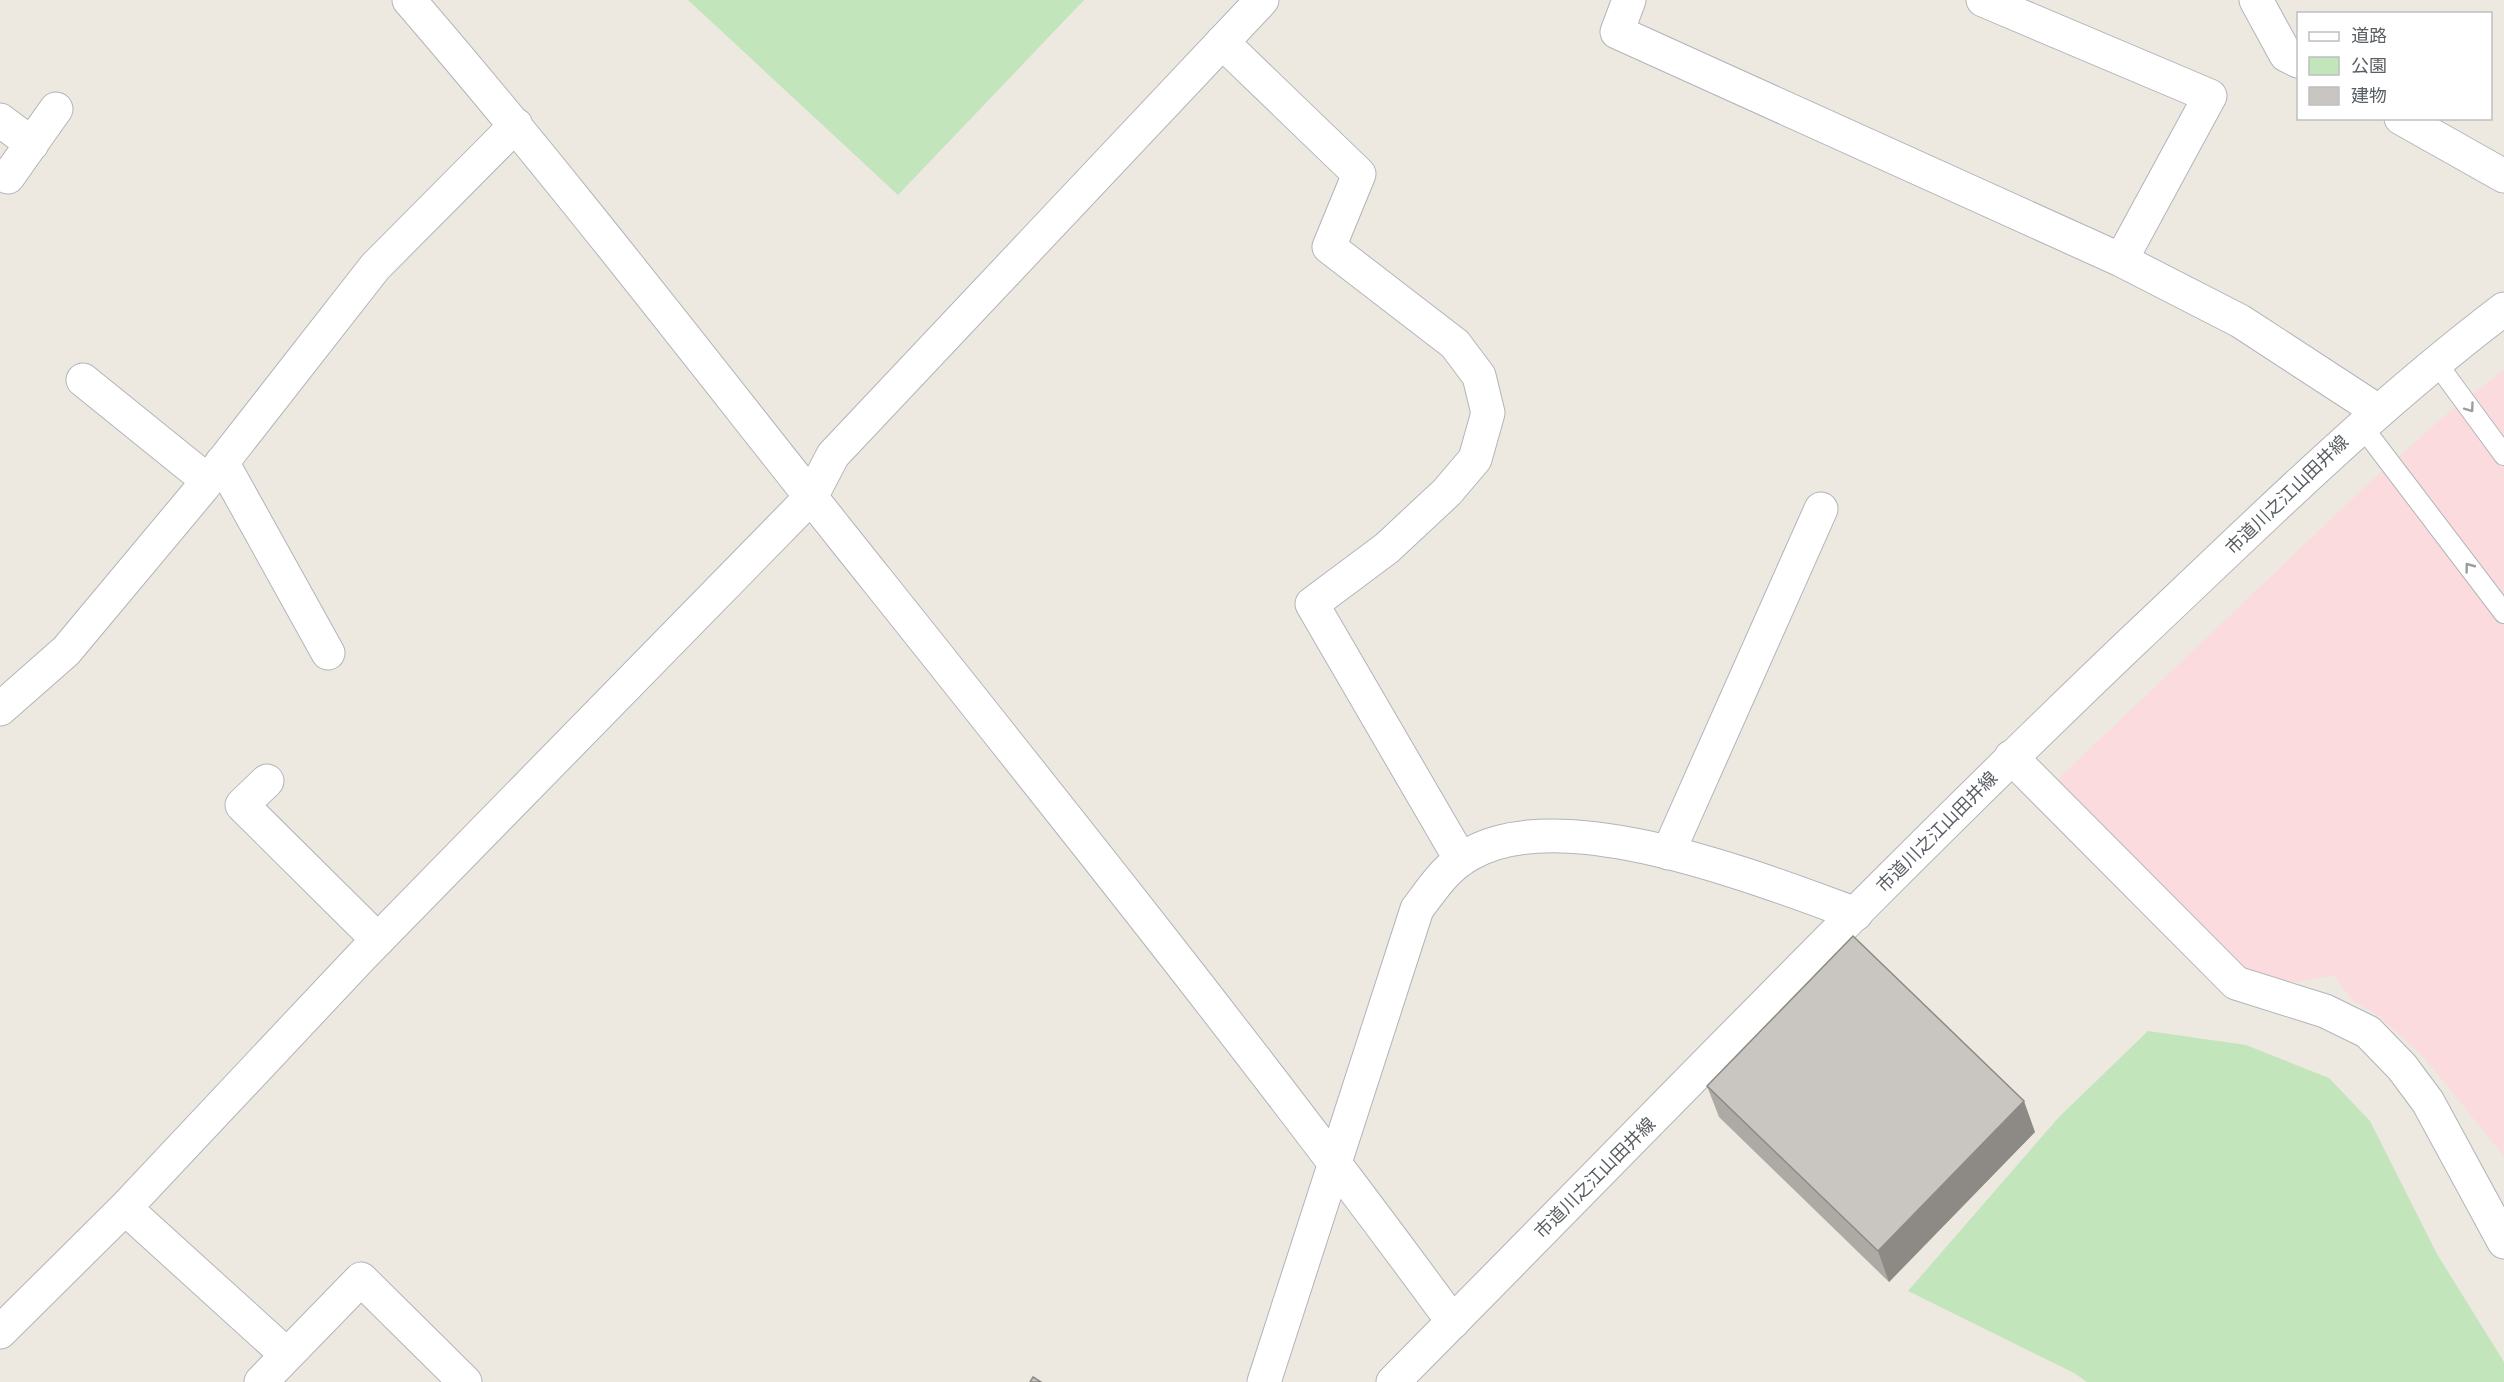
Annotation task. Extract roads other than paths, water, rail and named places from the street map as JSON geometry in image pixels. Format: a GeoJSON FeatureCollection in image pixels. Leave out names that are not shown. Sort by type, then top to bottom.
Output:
{"type":"FeatureCollection","features":[{"type":"Feature","properties":{"kind":"street"},"geometry":{"type":"LineString","coordinates":[[409,0],[516,124],[811,496],[1335,1162],[1453,1322]]}},
{"type":"Feature","properties":{"kind":"street"},"geometry":{"type":"LineString","coordinates":[[0,1332],[125,1208],[378,940],[811,496],[833,455],[1262,0]]}},
{"type":"Feature","properties":{"kind":"street"},"geometry":{"type":"LineString","coordinates":[[1629,0],[1617,32],[2121,260],[2240,321],[2369,418]]}},
{"type":"Feature","properties":{"kind":"street"},"geometry":{"type":"LineString","coordinates":[[1983,0],[2210,96],[2121,260]]}},
{"type":"Feature","properties":{"kind":"street"},"geometry":{"type":"LineString","coordinates":[[2256,0],[2286,55],[2297,61]]}},
{"type":"Feature","properties":{"kind":"street"},"geometry":{"type":"LineString","coordinates":[[1222,42],[1359,174],[1329,247],[1455,344],[1479,376],[1488,413],[1475,459],[1447,492],[1387,548],[1312,604],[1461,860]]}},
{"type":"Feature","properties":{"kind":"street"},"geometry":{"type":"LineString","coordinates":[[8,177],[56,109]]}},
{"type":"Feature","properties":{"kind":"street"},"geometry":{"type":"LineString","coordinates":[[0,120],[32,144]]}},
{"type":"Feature","properties":{"kind":"street"},"geometry":{"type":"LineString","coordinates":[[2405,120],[2504,176]]}},
{"type":"Feature","properties":{"kind":"street"},"geometry":{"type":"LineString","coordinates":[[0,709],[66,651],[215,472],[375,267],[516,124]]}},
{"type":"Feature","properties":{"kind":"street","name":"市道川之江山田井線"},"geometry":{"type":"LineString","coordinates":[[1393,1382],[2011,757],[2369,418],[2435,361],[2504,309]]}},
{"type":"Feature","properties":{"kind":"street"},"geometry":{"type":"LineString","coordinates":[[83,380],[215,472],[328,653]]}},
{"type":"Feature","properties":{"kind":"street"},"geometry":{"type":"LineString","coordinates":[[1668,853],[1821,509]]}},
{"type":"Feature","properties":{"kind":"street"},"geometry":{"type":"LineString","coordinates":[[2011,757],[2236,983],[2325,1011],[2368,1032],[2402,1067],[2428,1102],[2504,1242]]}},
{"type":"Feature","properties":{"kind":"street"},"geometry":{"type":"LineString","coordinates":[[267,781],[242,806],[378,940]]}},
{"type":"Feature","properties":{"kind":"street"},"geometry":{"type":"LineString","coordinates":[[1264,1382],[1418,909],[1443,873],[1471,853],[1508,839],[1556,836],[1618,841],[1731,869],[1856,914]]}},
{"type":"Feature","properties":{"kind":"street"},"geometry":{"type":"LineString","coordinates":[[125,1208],[287,1355]]}},
{"type":"Feature","properties":{"kind":"street"},"geometry":{"type":"LineString","coordinates":[[261,1382],[361,1279],[465,1382]]}},
{"type":"Feature","properties":{"kind":"lane"},"geometry":{"type":"LineString","coordinates":[[2435,361],[2504,455]]}},
{"type":"Feature","properties":{"kind":"lane"},"geometry":{"type":"LineString","coordinates":[[2369,418],[2503,610]]}}]}
